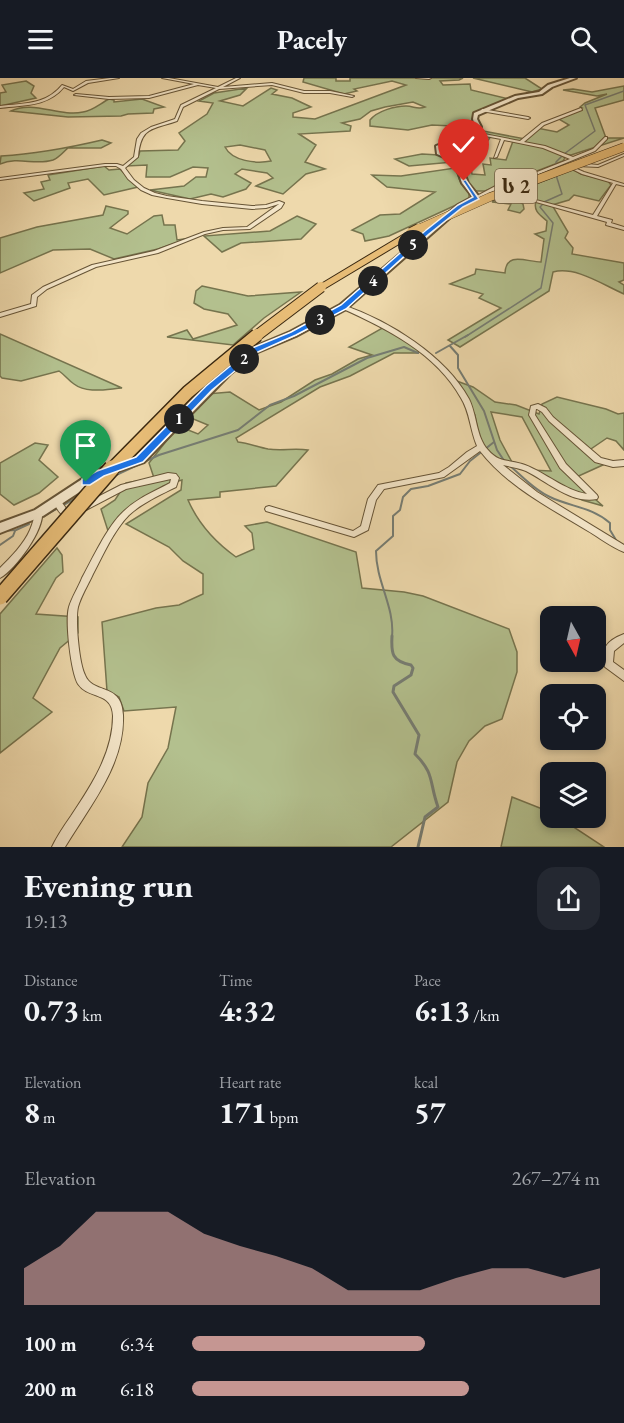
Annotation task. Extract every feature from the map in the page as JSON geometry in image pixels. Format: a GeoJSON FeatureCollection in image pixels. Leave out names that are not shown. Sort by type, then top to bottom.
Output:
{"type":"FeatureCollection","features":[{"type":"Feature","properties":{"kind":"highway","name":"ს 2"},"geometry":{"type":"LineString","coordinates":[[0,597],[58,527],[190,391],[248,342],[321,288],[411,233],[473,203],[624,147]]}},
{"type":"Feature","properties":{"kind":"street"},"geometry":{"type":"LineString","coordinates":[[0,107],[41,102],[49,99],[63,86],[73,90],[87,82],[117,78]]}},
{"type":"Feature","properties":{"kind":"street"},"geometry":{"type":"LineString","coordinates":[[164,78],[221,88],[272,84],[304,92],[330,92],[352,96]]}},
{"type":"Feature","properties":{"kind":"street"},"geometry":{"type":"LineString","coordinates":[[123,168],[136,157],[137,138],[142,132],[176,120],[182,106],[237,78]]}},
{"type":"Feature","properties":{"kind":"street"},"geometry":{"type":"LineString","coordinates":[[418,78],[429,78]]}},
{"type":"Feature","properties":{"kind":"street"},"geometry":{"type":"LineString","coordinates":[[475,133],[478,127],[476,114],[482,110],[517,97],[540,93],[550,86],[574,78]]}},
{"type":"Feature","properties":{"kind":"street"},"geometry":{"type":"LineString","coordinates":[[76,95],[109,98],[149,97],[201,83]]}},
{"type":"Feature","properties":{"kind":"street"},"geometry":{"type":"LineString","coordinates":[[521,142],[543,124],[582,109]]}},
{"type":"Feature","properties":{"kind":"street"},"geometry":{"type":"LineString","coordinates":[[482,110],[528,118]]}},
{"type":"Feature","properties":{"kind":"street"},"geometry":{"type":"LineString","coordinates":[[624,155],[598,166],[574,162],[549,148],[475,133],[441,145],[437,149],[459,162],[464,181],[477,198],[536,201],[610,221],[608,224],[624,229]]}},
{"type":"Feature","properties":{"kind":"street"},"geometry":{"type":"LineString","coordinates":[[0,528],[60,506],[100,473],[140,459],[209,388],[255,350],[293,334],[343,307],[460,206],[507,182],[574,162],[598,148],[606,138]]}},
{"type":"Feature","properties":{"kind":"street"},"geometry":{"type":"LineString","coordinates":[[495,157],[503,139]]}},
{"type":"Feature","properties":{"kind":"street"},"geometry":{"type":"LineString","coordinates":[[574,162],[575,169],[583,173],[624,184]]}},
{"type":"Feature","properties":{"kind":"street"},"geometry":{"type":"LineString","coordinates":[[0,179],[117,165],[146,191],[155,194],[208,204],[252,208],[282,203],[271,211],[270,215],[248,228],[223,229],[204,233],[156,252],[94,266],[45,288],[34,296],[34,305],[29,308],[0,315]]}},
{"type":"Feature","properties":{"kind":"street"},"geometry":{"type":"LineString","coordinates":[[594,217],[615,183]]}},
{"type":"Feature","properties":{"kind":"street"},"geometry":{"type":"LineString","coordinates":[[343,307],[362,315],[407,341],[446,373],[465,398],[481,447],[519,484],[549,505],[597,531],[624,549]]}},
{"type":"Feature","properties":{"kind":"street"},"geometry":{"type":"LineString","coordinates":[[494,461],[521,466],[572,492],[590,498],[594,496],[572,476],[557,458],[532,414],[533,408],[538,406],[598,460],[613,464],[624,463]]}},
{"type":"Feature","properties":{"kind":"street"},"geometry":{"type":"LineString","coordinates":[[269,509],[354,534],[359,533],[365,528],[372,499],[381,488],[449,472],[462,457],[481,447]]}},
{"type":"Feature","properties":{"kind":"street"},"geometry":{"type":"LineString","coordinates":[[58,847],[96,789],[105,771],[116,740],[118,717],[117,705],[112,698],[82,681],[77,670],[74,608],[116,524],[132,508],[173,485],[175,478],[168,476],[124,487],[72,514],[60,506]]}},
{"type":"Feature","properties":{"kind":"street"},"geometry":{"type":"LineString","coordinates":[[0,574],[21,551],[36,527],[39,513]]}},
{"type":"Feature","properties":{"kind":"street"},"geometry":{"type":"LineString","coordinates":[[624,638],[611,644],[607,651],[608,664],[624,676]]}},
{"type":"Feature","properties":{"kind":"green space"},"geometry":{"type":"Polygon","coordinates":[[[304,78],[336,78],[336,81],[350,81],[350,78],[463,78],[440,81],[443,85],[470,84],[471,90],[509,99],[474,113],[472,121],[456,122],[452,126],[432,125],[408,130],[370,126],[370,120],[373,117],[386,110],[402,106],[425,107],[413,102],[371,111],[360,119],[342,123],[351,126],[350,131],[299,134],[316,145],[305,162],[325,169],[306,174],[283,194],[256,186],[273,178],[267,173],[242,169],[235,174],[251,183],[246,189],[223,197],[211,194],[190,199],[150,190],[184,186],[196,177],[206,177],[208,168],[193,167],[170,177],[146,177],[147,165],[127,166],[138,157],[140,151],[178,150],[185,141],[179,133],[207,114],[213,103],[199,101],[214,93],[247,88],[240,95],[220,101],[243,106],[271,88],[277,90],[272,94],[292,98],[311,107],[293,113],[293,117],[315,119],[406,85],[392,81],[354,89],[357,91],[344,94],[303,82],[304,78]],[[240,145],[225,147],[233,156],[252,162],[271,161],[265,150],[240,145]]]}},
{"type":"Feature","properties":{"kind":"green space"},"geometry":{"type":"Polygon","coordinates":[[[473,78],[525,78],[542,89],[532,92],[473,78]]]}},
{"type":"Feature","properties":{"kind":"green space"},"geometry":{"type":"Polygon","coordinates":[[[26,81],[34,86],[31,93],[36,98],[0,106],[0,93],[6,92],[2,85],[26,81]]]}},
{"type":"Feature","properties":{"kind":"green space"},"geometry":{"type":"Polygon","coordinates":[[[624,86],[624,100],[595,108],[606,138],[624,138],[571,155],[560,154],[565,158],[563,161],[485,191],[472,191],[461,168],[471,169],[472,174],[485,175],[483,164],[491,165],[490,158],[506,160],[513,141],[491,136],[478,155],[455,158],[439,153],[438,147],[478,130],[525,139],[537,128],[557,132],[569,125],[557,118],[582,108],[580,107],[585,103],[607,94],[597,96],[563,90],[592,92],[624,86]]]}},
{"type":"Feature","properties":{"kind":"green space"},"geometry":{"type":"Polygon","coordinates":[[[109,99],[114,102],[142,99],[164,107],[154,109],[153,113],[121,116],[68,117],[11,111],[28,107],[74,113],[83,112],[109,99]]]}},
{"type":"Feature","properties":{"kind":"green space"},"geometry":{"type":"Polygon","coordinates":[[[102,140],[111,143],[101,148],[68,148],[60,156],[46,162],[14,161],[0,164],[1,156],[52,150],[102,140]]]}},
{"type":"Feature","properties":{"kind":"green space"},"geometry":{"type":"Polygon","coordinates":[[[422,154],[439,155],[453,162],[409,166],[395,159],[422,154]]]}},
{"type":"Feature","properties":{"kind":"green space"},"geometry":{"type":"Polygon","coordinates":[[[104,166],[109,170],[120,169],[138,187],[104,195],[88,179],[68,183],[70,188],[34,201],[24,193],[44,189],[41,182],[50,180],[48,175],[104,166]]]}},
{"type":"Feature","properties":{"kind":"green space"},"geometry":{"type":"Polygon","coordinates":[[[455,168],[460,181],[469,191],[469,199],[389,236],[365,241],[363,234],[352,230],[380,215],[400,214],[435,192],[387,187],[372,175],[401,176],[455,168]]]}},
{"type":"Feature","properties":{"kind":"green space"},"geometry":{"type":"Polygon","coordinates":[[[573,169],[581,174],[608,181],[611,185],[599,201],[574,195],[569,200],[552,205],[568,232],[565,238],[573,248],[572,254],[624,263],[624,280],[619,282],[624,285],[624,294],[580,274],[553,272],[549,291],[460,347],[448,340],[501,308],[479,298],[483,294],[450,284],[475,274],[476,269],[505,273],[506,266],[513,260],[541,262],[544,239],[535,234],[546,231],[547,221],[536,210],[536,201],[518,201],[523,204],[524,209],[520,213],[508,210],[511,204],[492,202],[573,169]]]}},
{"type":"Feature","properties":{"kind":"green space"},"geometry":{"type":"Polygon","coordinates":[[[106,206],[128,211],[128,214],[110,228],[127,234],[154,216],[162,215],[164,225],[175,225],[177,240],[191,238],[158,249],[114,259],[90,249],[53,250],[0,273],[0,238],[37,227],[103,215],[106,206]]]}},
{"type":"Feature","properties":{"kind":"green space"},"geometry":{"type":"Polygon","coordinates":[[[297,216],[316,224],[301,239],[241,243],[222,252],[204,236],[270,231],[297,216]]]}},
{"type":"Feature","properties":{"kind":"green space"},"geometry":{"type":"Polygon","coordinates":[[[202,286],[248,296],[301,292],[264,318],[233,345],[167,337],[187,330],[193,339],[237,325],[228,314],[204,309],[194,303],[196,291],[202,286]]]}},
{"type":"Feature","properties":{"kind":"green space"},"geometry":{"type":"Polygon","coordinates":[[[384,327],[419,349],[418,353],[394,353],[350,376],[320,387],[236,438],[238,442],[268,449],[308,450],[276,486],[220,492],[220,497],[188,500],[208,532],[236,557],[254,549],[252,533],[245,526],[267,522],[356,552],[362,588],[423,596],[509,629],[517,652],[517,672],[502,719],[485,726],[469,741],[457,762],[448,802],[391,847],[122,847],[142,817],[148,783],[168,748],[176,707],[124,711],[119,697],[107,691],[102,622],[156,608],[179,605],[203,594],[203,574],[183,561],[169,547],[126,524],[181,490],[182,480],[152,495],[109,534],[101,509],[115,500],[126,483],[154,478],[149,463],[178,426],[198,434],[208,425],[186,416],[207,394],[230,392],[259,410],[281,402],[315,380],[332,374],[358,359],[372,355],[349,347],[384,327]]]}},
{"type":"Feature","properties":{"kind":"green space"},"geometry":{"type":"Polygon","coordinates":[[[0,334],[122,388],[85,389],[74,384],[59,371],[21,381],[2,378],[0,376],[0,334]]]}},
{"type":"Feature","properties":{"kind":"green space"},"geometry":{"type":"Polygon","coordinates":[[[454,380],[473,387],[495,402],[516,405],[539,414],[542,404],[557,397],[618,414],[624,413],[624,450],[616,441],[607,438],[588,451],[605,464],[572,479],[603,506],[582,500],[529,470],[551,471],[522,417],[491,412],[500,440],[513,464],[493,460],[480,444],[475,415],[454,380]]]}},
{"type":"Feature","properties":{"kind":"green space"},"geometry":{"type":"Polygon","coordinates":[[[35,443],[48,445],[39,460],[58,477],[39,493],[14,505],[0,494],[0,463],[35,443]]]}},
{"type":"Feature","properties":{"kind":"green space"},"geometry":{"type":"Polygon","coordinates":[[[57,548],[62,555],[63,572],[56,578],[36,614],[78,617],[78,633],[60,648],[33,698],[52,712],[0,753],[0,614],[57,548]]]}},
{"type":"Feature","properties":{"kind":"green space"},"geometry":{"type":"Polygon","coordinates":[[[512,797],[540,808],[540,828],[575,828],[604,847],[501,847],[512,797]]]}},
{"type":"Feature","properties":{"kind":"waterway"},"geometry":{"type":"LineString","coordinates":[[564,154],[595,131],[585,105],[624,91]]}},
{"type":"Feature","properties":{"kind":"waterway"},"geometry":{"type":"LineString","coordinates":[[556,167],[556,162],[562,156]]}},
{"type":"Feature","properties":{"kind":"waterway"},"geometry":{"type":"LineString","coordinates":[[544,202],[562,194],[556,175]]}},
{"type":"Feature","properties":{"kind":"waterway"},"geometry":{"type":"LineString","coordinates":[[465,337],[541,288],[553,223],[540,207],[542,205]]}},
{"type":"Feature","properties":{"kind":"waterway"},"geometry":{"type":"LineString","coordinates":[[436,353],[468,335]]}},
{"type":"Feature","properties":{"kind":"waterway"},"geometry":{"type":"LineString","coordinates":[[450,346],[458,355],[458,368],[484,411],[497,450],[505,462]]}},
{"type":"Feature","properties":{"kind":"waterway"},"geometry":{"type":"LineString","coordinates":[[114,476],[159,455],[238,430],[270,405],[294,396],[367,358],[404,347],[418,353]]}},
{"type":"Feature","properties":{"kind":"waterway"},"geometry":{"type":"LineString","coordinates":[[418,847],[425,817],[438,807],[429,773],[415,754],[419,735],[393,692],[394,686],[411,675],[413,668],[394,656],[391,615],[379,573],[376,551],[393,536],[393,516],[400,510],[403,497],[411,489],[428,486],[460,474],[470,461],[494,442]]}},
{"type":"Feature","properties":{"kind":"waterway"},"geometry":{"type":"LineString","coordinates":[[509,465],[544,494],[589,510],[603,518],[610,523],[610,530],[616,540]]}},
{"type":"Feature","properties":{"kind":"waterway"},"geometry":{"type":"LineString","coordinates":[[44,516],[78,497]]}},
{"type":"Feature","properties":{"kind":"waterway"},"geometry":{"type":"LineString","coordinates":[[0,531],[16,530],[29,524]]}},
{"type":"Feature","properties":{"kind":"waterway"},"geometry":{"type":"LineString","coordinates":[[0,545],[13,536],[15,531]]}},
{"type":"Feature","properties":{"kind":"route"},"geometry":{"type":"LineString","coordinates":[[86,482],[100,473],[140,459],[209,388],[255,350],[293,334],[343,307],[460,206],[477,198],[464,181]]}}]}
